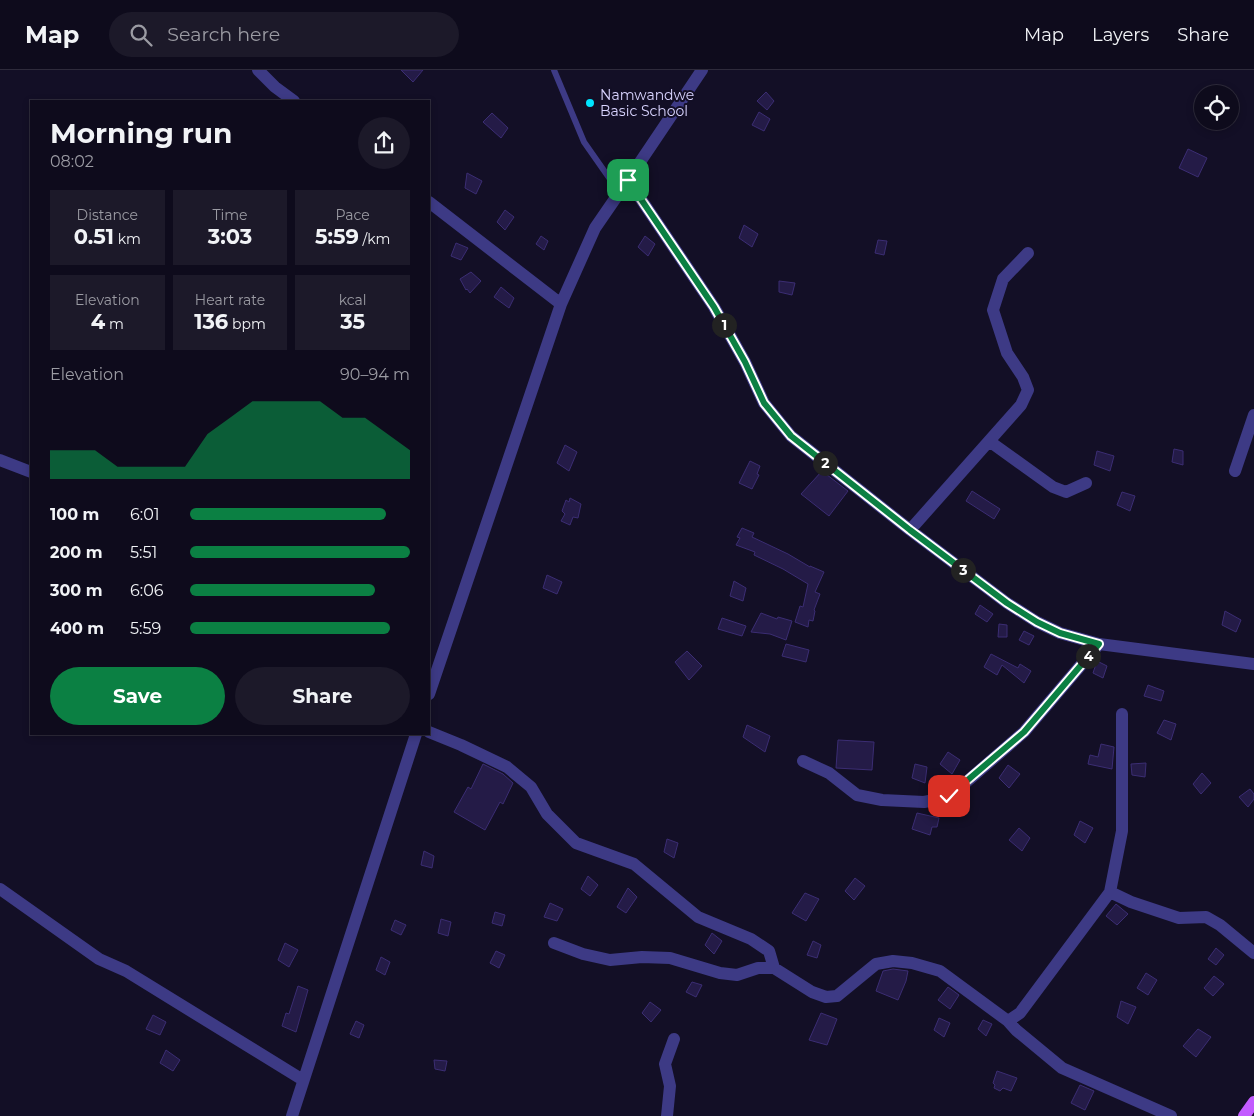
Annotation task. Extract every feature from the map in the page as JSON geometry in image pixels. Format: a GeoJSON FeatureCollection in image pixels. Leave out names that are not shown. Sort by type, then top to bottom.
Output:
{"type":"FeatureCollection","features":[{"type":"Feature","properties":{"kind":"main road"},"geometry":{"type":"LineString","coordinates":[[1244,1116],[1254,1102]]}},
{"type":"Feature","properties":{"kind":"street"},"geometry":{"type":"LineString","coordinates":[[258,70],[275,87],[293,100]]}},
{"type":"Feature","properties":{"kind":"street"},"geometry":{"type":"LineString","coordinates":[[430,686],[432,670],[561,304],[595,228],[702,70]]}},
{"type":"Feature","properties":{"kind":"street"},"geometry":{"type":"LineString","coordinates":[[628,180],[714,307],[745,362],[764,403],[791,436],[910,530],[1007,603],[1037,622],[1060,633],[1099,644],[1254,664]]}},
{"type":"Feature","properties":{"kind":"street"},"geometry":{"type":"LineString","coordinates":[[430,203],[561,304]]}},
{"type":"Feature","properties":{"kind":"street"},"geometry":{"type":"LineString","coordinates":[[910,530],[1021,405],[1028,390],[1023,377],[1006,352],[993,310],[1003,279],[1028,253]]}},
{"type":"Feature","properties":{"kind":"street"},"geometry":{"type":"LineString","coordinates":[[1235,471],[1254,415]]}},
{"type":"Feature","properties":{"kind":"street"},"geometry":{"type":"LineString","coordinates":[[989,441],[1052,488],[1066,492],[1086,483]]}},
{"type":"Feature","properties":{"kind":"street"},"geometry":{"type":"LineString","coordinates":[[0,460],[30,472]]}},
{"type":"Feature","properties":{"kind":"street"},"geometry":{"type":"LineString","coordinates":[[804,761],[829,773],[858,795],[882,800],[924,802],[949,796],[1024,732],[1099,644]]}},
{"type":"Feature","properties":{"kind":"street"},"geometry":{"type":"LineString","coordinates":[[1008,1021],[1020,1013],[1110,892],[1122,831],[1122,714]]}},
{"type":"Feature","properties":{"kind":"street"},"geometry":{"type":"LineString","coordinates":[[430,732],[507,767],[531,786],[546,814],[576,843],[634,864],[698,917],[751,939],[769,951],[774,968]]}},
{"type":"Feature","properties":{"kind":"street"},"geometry":{"type":"LineString","coordinates":[[292,1116],[416,735]]}},
{"type":"Feature","properties":{"kind":"street"},"geometry":{"type":"LineString","coordinates":[[0,889],[99,959],[126,972],[303,1080]]}},
{"type":"Feature","properties":{"kind":"street"},"geometry":{"type":"LineString","coordinates":[[1110,892],[1131,902],[1179,918],[1206,917],[1220,925],[1254,953]]}},
{"type":"Feature","properties":{"kind":"street"},"geometry":{"type":"LineString","coordinates":[[554,943],[583,954],[610,960],[642,957],[670,958],[737,976],[758,968],[774,968],[812,992],[826,997],[837,996],[876,964],[893,961],[912,963],[940,971],[1008,1021],[1016,1030],[1062,1068],[1171,1116]]}},
{"type":"Feature","properties":{"kind":"street"},"geometry":{"type":"LineString","coordinates":[[667,1116],[670,1086],[665,1064],[674,1039]]}},
{"type":"Feature","properties":{"kind":"lane"},"geometry":{"type":"LineString","coordinates":[[554,70],[584,142],[619,192]]}},
{"type":"Feature","properties":{"kind":"building"},"geometry":{"type":"Polygon","coordinates":[[[401,70],[423,70],[413,82],[401,70]]]}},
{"type":"Feature","properties":{"kind":"building"},"geometry":{"type":"Polygon","coordinates":[[[766,92],[774,101],[767,110],[757,101],[766,92]]]}},
{"type":"Feature","properties":{"kind":"building"},"geometry":{"type":"Polygon","coordinates":[[[759,112],[770,119],[764,131],[752,125],[759,112]]]}},
{"type":"Feature","properties":{"kind":"building"},"geometry":{"type":"Polygon","coordinates":[[[492,113],[508,128],[501,138],[483,122],[492,113]]]}},
{"type":"Feature","properties":{"kind":"building"},"geometry":{"type":"Polygon","coordinates":[[[1188,149],[1207,158],[1198,177],[1179,168],[1188,149]]]}},
{"type":"Feature","properties":{"kind":"building"},"geometry":{"type":"Polygon","coordinates":[[[467,173],[482,181],[476,194],[465,188],[467,173]]]}},
{"type":"Feature","properties":{"kind":"building"},"geometry":{"type":"Polygon","coordinates":[[[505,210],[514,217],[505,230],[497,222],[505,210]]]}},
{"type":"Feature","properties":{"kind":"building"},"geometry":{"type":"Polygon","coordinates":[[[744,225],[758,234],[752,247],[739,238],[744,225]]]}},
{"type":"Feature","properties":{"kind":"building"},"geometry":{"type":"Polygon","coordinates":[[[541,236],[548,241],[544,250],[536,244],[541,236]]]}},
{"type":"Feature","properties":{"kind":"building"},"geometry":{"type":"Polygon","coordinates":[[[645,236],[655,244],[648,256],[638,247],[645,236]]]}},
{"type":"Feature","properties":{"kind":"building"},"geometry":{"type":"Polygon","coordinates":[[[878,240],[887,241],[884,255],[875,253],[878,240]]]}},
{"type":"Feature","properties":{"kind":"building"},"geometry":{"type":"Polygon","coordinates":[[[456,243],[468,248],[461,260],[451,256],[456,243]]]}},
{"type":"Feature","properties":{"kind":"building"},"geometry":{"type":"Polygon","coordinates":[[[471,272],[481,281],[470,293],[466,290],[460,279],[471,272]]]}},
{"type":"Feature","properties":{"kind":"building"},"geometry":{"type":"Polygon","coordinates":[[[779,281],[795,283],[792,295],[779,292],[779,281]]]}},
{"type":"Feature","properties":{"kind":"building"},"geometry":{"type":"Polygon","coordinates":[[[501,287],[514,298],[509,308],[494,297],[501,287]]]}},
{"type":"Feature","properties":{"kind":"building"},"geometry":{"type":"Polygon","coordinates":[[[565,445],[577,452],[569,471],[557,463],[565,445]]]}},
{"type":"Feature","properties":{"kind":"building"},"geometry":{"type":"Polygon","coordinates":[[[1174,449],[1183,451],[1183,465],[1172,462],[1174,449]]]}},
{"type":"Feature","properties":{"kind":"building"},"geometry":{"type":"Polygon","coordinates":[[[1097,451],[1114,456],[1110,471],[1094,465],[1097,451]]]}},
{"type":"Feature","properties":{"kind":"building"},"geometry":{"type":"Polygon","coordinates":[[[750,461],[760,466],[757,474],[759,475],[752,489],[739,483],[750,461]]]}},
{"type":"Feature","properties":{"kind":"building"},"geometry":{"type":"Polygon","coordinates":[[[822,471],[848,491],[829,516],[801,494],[822,471]]]}},
{"type":"Feature","properties":{"kind":"building"},"geometry":{"type":"Polygon","coordinates":[[[972,491],[1000,509],[994,519],[966,501],[972,491]]]}},
{"type":"Feature","properties":{"kind":"building"},"geometry":{"type":"Polygon","coordinates":[[[1122,492],[1135,496],[1130,511],[1117,505],[1122,492]]]}},
{"type":"Feature","properties":{"kind":"building"},"geometry":{"type":"Polygon","coordinates":[[[570,498],[581,504],[578,518],[573,517],[570,525],[561,521],[565,514],[562,511],[566,500],[569,502],[570,498]]]}},
{"type":"Feature","properties":{"kind":"building"},"geometry":{"type":"Polygon","coordinates":[[[742,528],[754,533],[752,537],[810,567],[824,572],[815,592],[820,594],[814,610],[813,621],[809,620],[808,627],[795,622],[800,606],[803,607],[808,584],[754,555],[755,552],[736,545],[740,538],[737,537],[742,528]]]}},
{"type":"Feature","properties":{"kind":"building"},"geometry":{"type":"Polygon","coordinates":[[[547,575],[562,582],[557,594],[543,588],[547,575]]]}},
{"type":"Feature","properties":{"kind":"building"},"geometry":{"type":"Polygon","coordinates":[[[734,581],[746,588],[743,601],[730,596],[734,581]]]}},
{"type":"Feature","properties":{"kind":"building"},"geometry":{"type":"Polygon","coordinates":[[[980,605],[993,614],[987,622],[975,614],[980,605]]]}},
{"type":"Feature","properties":{"kind":"building"},"geometry":{"type":"Polygon","coordinates":[[[1225,611],[1241,620],[1236,632],[1222,625],[1225,611]]]}},
{"type":"Feature","properties":{"kind":"building"},"geometry":{"type":"Polygon","coordinates":[[[761,613],[777,619],[778,617],[792,621],[786,640],[770,634],[751,632],[761,613]]]}},
{"type":"Feature","properties":{"kind":"building"},"geometry":{"type":"Polygon","coordinates":[[[722,618],[746,626],[742,636],[718,629],[722,618]]]}},
{"type":"Feature","properties":{"kind":"building"},"geometry":{"type":"Polygon","coordinates":[[[999,624],[1007,625],[1007,637],[998,637],[999,624]]]}},
{"type":"Feature","properties":{"kind":"building"},"geometry":{"type":"Polygon","coordinates":[[[1024,631],[1034,636],[1029,645],[1019,640],[1024,631]]]}},
{"type":"Feature","properties":{"kind":"building"},"geometry":{"type":"Polygon","coordinates":[[[786,644],[809,650],[806,662],[782,656],[786,644]]]}},
{"type":"Feature","properties":{"kind":"building"},"geometry":{"type":"Polygon","coordinates":[[[687,651],[702,666],[689,680],[675,662],[687,651]]]}},
{"type":"Feature","properties":{"kind":"building"},"geometry":{"type":"Polygon","coordinates":[[[991,654],[1018,668],[1020,664],[1031,671],[1024,683],[1002,665],[997,675],[984,667],[991,654]]]}},
{"type":"Feature","properties":{"kind":"building"},"geometry":{"type":"Polygon","coordinates":[[[1097,661],[1107,666],[1103,678],[1093,673],[1097,661]]]}},
{"type":"Feature","properties":{"kind":"building"},"geometry":{"type":"Polygon","coordinates":[[[1148,685],[1164,691],[1161,701],[1144,696],[1148,685]]]}},
{"type":"Feature","properties":{"kind":"building"},"geometry":{"type":"Polygon","coordinates":[[[1164,720],[1176,724],[1171,740],[1157,733],[1164,720]]]}},
{"type":"Feature","properties":{"kind":"building"},"geometry":{"type":"Polygon","coordinates":[[[747,725],[770,736],[765,752],[743,737],[747,725]]]}},
{"type":"Feature","properties":{"kind":"building"},"geometry":{"type":"Polygon","coordinates":[[[838,740],[874,742],[872,770],[836,768],[838,740]]]}},
{"type":"Feature","properties":{"kind":"building"},"geometry":{"type":"Polygon","coordinates":[[[1101,744],[1114,747],[1112,769],[1088,764],[1090,755],[1098,757],[1101,744]]]}},
{"type":"Feature","properties":{"kind":"building"},"geometry":{"type":"Polygon","coordinates":[[[948,752],[960,760],[952,774],[940,764],[948,752]]]}},
{"type":"Feature","properties":{"kind":"building"},"geometry":{"type":"Polygon","coordinates":[[[1146,763],[1145,777],[1132,775],[1131,764],[1146,763]]]}},
{"type":"Feature","properties":{"kind":"building"},"geometry":{"type":"Polygon","coordinates":[[[483,764],[503,774],[513,783],[503,804],[500,802],[485,830],[454,812],[468,787],[471,789],[483,764]]]}},
{"type":"Feature","properties":{"kind":"building"},"geometry":{"type":"Polygon","coordinates":[[[915,764],[927,767],[925,783],[912,778],[915,764]]]}},
{"type":"Feature","properties":{"kind":"building"},"geometry":{"type":"Polygon","coordinates":[[[1008,765],[1020,774],[1009,788],[999,778],[1008,765]]]}},
{"type":"Feature","properties":{"kind":"building"},"geometry":{"type":"Polygon","coordinates":[[[1202,773],[1211,783],[1201,794],[1193,784],[1202,773]]]}},
{"type":"Feature","properties":{"kind":"building"},"geometry":{"type":"Polygon","coordinates":[[[1250,789],[1254,794],[1254,799],[1248,807],[1239,797],[1250,789]]]}},
{"type":"Feature","properties":{"kind":"building"},"geometry":{"type":"Polygon","coordinates":[[[917,813],[939,818],[937,827],[932,827],[930,835],[912,829],[917,813]]]}},
{"type":"Feature","properties":{"kind":"building"},"geometry":{"type":"Polygon","coordinates":[[[1080,821],[1093,828],[1085,843],[1074,835],[1080,821]]]}},
{"type":"Feature","properties":{"kind":"building"},"geometry":{"type":"Polygon","coordinates":[[[1019,828],[1030,838],[1022,851],[1009,840],[1019,828]]]}},
{"type":"Feature","properties":{"kind":"building"},"geometry":{"type":"Polygon","coordinates":[[[667,839],[678,843],[674,858],[664,852],[667,839]]]}},
{"type":"Feature","properties":{"kind":"building"},"geometry":{"type":"Polygon","coordinates":[[[424,851],[434,856],[432,868],[421,865],[424,851]]]}},
{"type":"Feature","properties":{"kind":"building"},"geometry":{"type":"Polygon","coordinates":[[[588,876],[598,885],[590,896],[581,889],[588,876]]]}},
{"type":"Feature","properties":{"kind":"building"},"geometry":{"type":"Polygon","coordinates":[[[855,878],[865,886],[854,900],[845,891],[855,878]]]}},
{"type":"Feature","properties":{"kind":"building"},"geometry":{"type":"Polygon","coordinates":[[[628,888],[637,897],[626,913],[617,907],[628,888]]]}},
{"type":"Feature","properties":{"kind":"building"},"geometry":{"type":"Polygon","coordinates":[[[805,893],[819,899],[806,921],[792,913],[805,893]]]}},
{"type":"Feature","properties":{"kind":"building"},"geometry":{"type":"Polygon","coordinates":[[[550,903],[563,909],[557,921],[544,917],[550,903]]]}},
{"type":"Feature","properties":{"kind":"building"},"geometry":{"type":"Polygon","coordinates":[[[1116,904],[1128,914],[1117,925],[1106,916],[1116,904]]]}},
{"type":"Feature","properties":{"kind":"building"},"geometry":{"type":"Polygon","coordinates":[[[495,912],[505,915],[502,926],[492,923],[495,912]]]}},
{"type":"Feature","properties":{"kind":"building"},"geometry":{"type":"Polygon","coordinates":[[[441,919],[451,922],[448,936],[438,933],[441,919]]]}},
{"type":"Feature","properties":{"kind":"building"},"geometry":{"type":"Polygon","coordinates":[[[395,920],[406,925],[401,935],[391,930],[395,920]]]}},
{"type":"Feature","properties":{"kind":"building"},"geometry":{"type":"Polygon","coordinates":[[[712,933],[722,941],[714,954],[705,945],[712,933]]]}},
{"type":"Feature","properties":{"kind":"building"},"geometry":{"type":"Polygon","coordinates":[[[813,941],[821,945],[817,958],[807,955],[813,941]]]}},
{"type":"Feature","properties":{"kind":"building"},"geometry":{"type":"Polygon","coordinates":[[[285,943],[298,950],[289,967],[278,960],[285,943]]]}},
{"type":"Feature","properties":{"kind":"building"},"geometry":{"type":"Polygon","coordinates":[[[1216,948],[1224,955],[1216,965],[1208,959],[1216,948]]]}},
{"type":"Feature","properties":{"kind":"building"},"geometry":{"type":"Polygon","coordinates":[[[496,951],[505,955],[499,968],[490,963],[496,951]]]}},
{"type":"Feature","properties":{"kind":"building"},"geometry":{"type":"Polygon","coordinates":[[[381,957],[390,962],[385,975],[376,970],[381,957]]]}},
{"type":"Feature","properties":{"kind":"building"},"geometry":{"type":"Polygon","coordinates":[[[893,969],[908,971],[898,1000],[876,991],[883,971],[893,969]]]}},
{"type":"Feature","properties":{"kind":"building"},"geometry":{"type":"Polygon","coordinates":[[[1146,973],[1157,980],[1148,995],[1137,988],[1146,973]]]}},
{"type":"Feature","properties":{"kind":"building"},"geometry":{"type":"Polygon","coordinates":[[[1214,976],[1224,984],[1213,996],[1204,988],[1214,976]]]}},
{"type":"Feature","properties":{"kind":"building"},"geometry":{"type":"Polygon","coordinates":[[[692,982],[702,985],[696,997],[686,992],[692,982]]]}},
{"type":"Feature","properties":{"kind":"building"},"geometry":{"type":"Polygon","coordinates":[[[298,986],[308,990],[296,1032],[282,1026],[286,1013],[289,1014],[298,986]]]}},
{"type":"Feature","properties":{"kind":"building"},"geometry":{"type":"Polygon","coordinates":[[[948,987],[959,995],[950,1009],[938,1000],[948,987]]]}},
{"type":"Feature","properties":{"kind":"building"},"geometry":{"type":"Polygon","coordinates":[[[1121,1001],[1136,1007],[1128,1024],[1117,1017],[1121,1001]]]}},
{"type":"Feature","properties":{"kind":"building"},"geometry":{"type":"Polygon","coordinates":[[[650,1002],[661,1010],[651,1022],[642,1013],[650,1002]]]}},
{"type":"Feature","properties":{"kind":"building"},"geometry":{"type":"Polygon","coordinates":[[[821,1013],[837,1019],[827,1045],[809,1040],[821,1013]]]}},
{"type":"Feature","properties":{"kind":"building"},"geometry":{"type":"Polygon","coordinates":[[[153,1015],[166,1022],[160,1035],[146,1029],[153,1015]]]}},
{"type":"Feature","properties":{"kind":"building"},"geometry":{"type":"Polygon","coordinates":[[[939,1018],[950,1023],[944,1037],[934,1030],[939,1018]]]}},
{"type":"Feature","properties":{"kind":"building"},"geometry":{"type":"Polygon","coordinates":[[[983,1020],[992,1024],[986,1036],[978,1029],[983,1020]]]}},
{"type":"Feature","properties":{"kind":"building"},"geometry":{"type":"Polygon","coordinates":[[[356,1021],[364,1025],[359,1038],[350,1034],[356,1021]]]}},
{"type":"Feature","properties":{"kind":"building"},"geometry":{"type":"Polygon","coordinates":[[[1198,1029],[1211,1037],[1196,1057],[1183,1046],[1198,1029]]]}},
{"type":"Feature","properties":{"kind":"building"},"geometry":{"type":"Polygon","coordinates":[[[166,1050],[180,1060],[173,1071],[160,1063],[166,1050]]]}},
{"type":"Feature","properties":{"kind":"building"},"geometry":{"type":"Polygon","coordinates":[[[434,1060],[447,1061],[445,1071],[435,1069],[434,1060]]]}},
{"type":"Feature","properties":{"kind":"building"},"geometry":{"type":"Polygon","coordinates":[[[997,1071],[1017,1078],[1011,1091],[1003,1088],[1000,1091],[994,1088],[995,1085],[993,1083],[997,1071]]]}},
{"type":"Feature","properties":{"kind":"building"},"geometry":{"type":"Polygon","coordinates":[[[1080,1085],[1094,1091],[1085,1110],[1071,1103],[1080,1085]]]}},
{"type":"Feature","properties":{"kind":"place","name":"Namwandwe Basic School"},"geometry":{"type":"Point","coordinates":[590,103]}},
{"type":"Feature","properties":{"kind":"route"},"geometry":{"type":"LineString","coordinates":[[628,180],[714,307],[745,362],[764,403],[791,436],[910,530],[1007,603],[1037,622],[1060,633],[1099,644],[1024,732],[949,796]]}}]}
